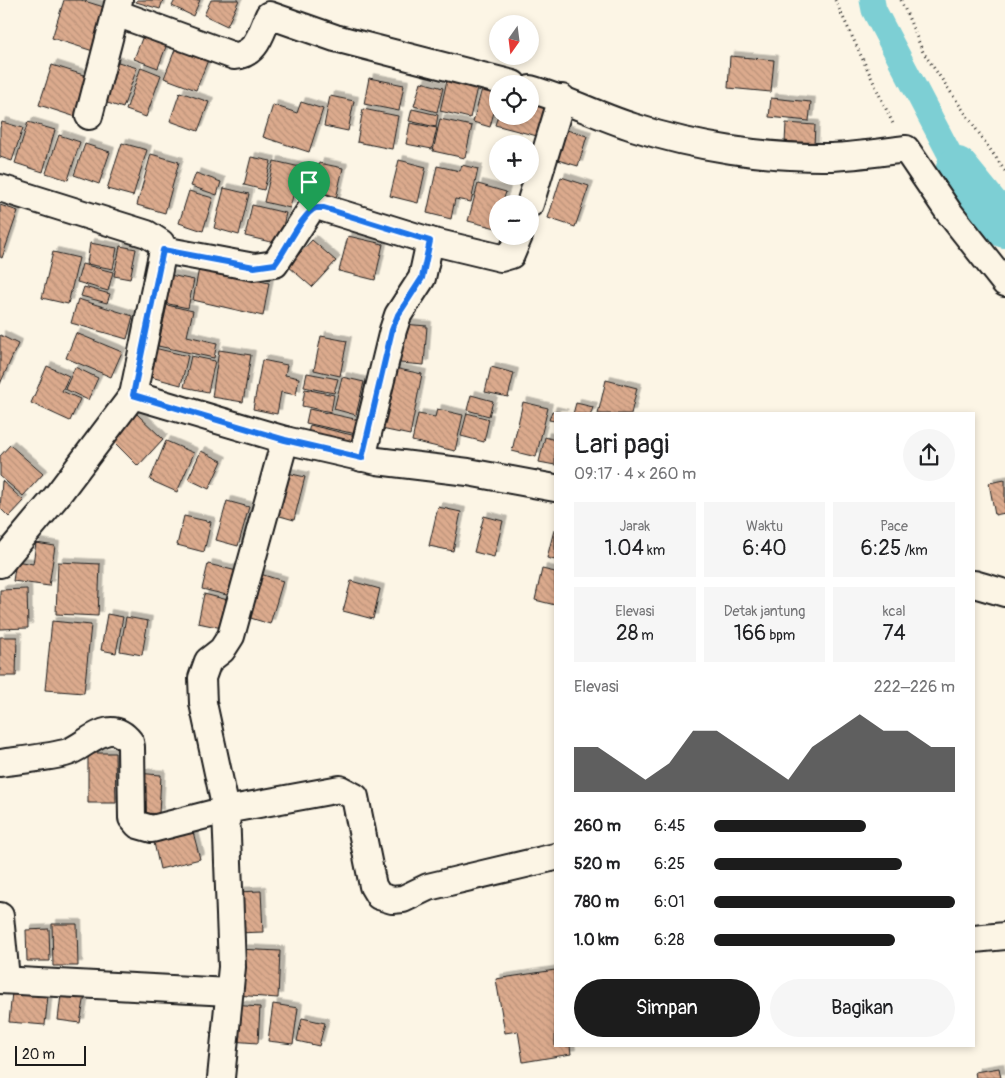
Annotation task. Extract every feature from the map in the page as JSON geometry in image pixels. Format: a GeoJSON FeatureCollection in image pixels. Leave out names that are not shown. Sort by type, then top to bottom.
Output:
{"type":"FeatureCollection","features":[{"type":"Feature","properties":{"kind":"street"},"geometry":{"type":"LineString","coordinates":[[89,116],[117,7],[234,56],[251,51],[269,15],[335,38],[489,78]]}},
{"type":"Feature","properties":{"kind":"street"},"geometry":{"type":"LineString","coordinates":[[539,92],[562,98],[634,128],[732,148],[778,154],[830,157],[906,149],[948,211],[1005,283]]}},
{"type":"Feature","properties":{"kind":"street"},"geometry":{"type":"LineString","coordinates":[[533,195],[562,98]]}},
{"type":"Feature","properties":{"kind":"street"},"geometry":{"type":"LineString","coordinates":[[0,188],[147,234],[161,243],[163,250],[133,395],[56,497],[0,564]]}},
{"type":"Feature","properties":{"kind":"street"},"geometry":{"type":"LineString","coordinates":[[163,250],[254,267],[275,264],[309,212],[320,207],[430,241],[501,258],[511,255],[515,245]]}},
{"type":"Feature","properties":{"kind":"street"},"geometry":{"type":"LineString","coordinates":[[362,458],[392,330],[398,315],[422,278],[430,241]]}},
{"type":"Feature","properties":{"kind":"street"},"geometry":{"type":"LineString","coordinates":[[133,395],[285,440],[362,458],[468,472],[554,488]]}},
{"type":"Feature","properties":{"kind":"street"},"geometry":{"type":"LineString","coordinates":[[221,1078],[230,992],[232,940],[226,810],[203,703],[203,671],[208,661],[222,650],[231,636],[285,440]]}},
{"type":"Feature","properties":{"kind":"street"},"geometry":{"type":"LineString","coordinates":[[975,584],[1005,593]]}},
{"type":"Feature","properties":{"kind":"street"},"geometry":{"type":"LineString","coordinates":[[0,763],[68,753],[90,737],[113,732],[126,737],[130,742],[132,818],[138,826],[152,829],[226,810],[340,789],[355,797],[372,886],[378,896],[392,900],[403,899],[428,887],[554,857]]}},
{"type":"Feature","properties":{"kind":"street"},"geometry":{"type":"LineString","coordinates":[[0,916],[3,980],[230,992]]}},
{"type":"Feature","properties":{"kind":"street"},"geometry":{"type":"LineString","coordinates":[[975,939],[1005,936]]}},
{"type":"Feature","properties":{"kind":"path"},"geometry":{"type":"LineString","coordinates":[[835,0],[870,79],[906,149]]}},
{"type":"Feature","properties":{"kind":"path"},"geometry":{"type":"LineString","coordinates":[[901,0],[923,52],[1005,171]]}},
{"type":"Feature","properties":{"kind":"building"},"geometry":{"type":"Polygon","coordinates":[[[64,0],[81,0],[107,8],[93,51],[52,38],[64,0]]]}},
{"type":"Feature","properties":{"kind":"building"},"geometry":{"type":"Polygon","coordinates":[[[137,0],[163,0],[160,9],[136,2],[137,0]]]}},
{"type":"Feature","properties":{"kind":"building"},"geometry":{"type":"Polygon","coordinates":[[[175,0],[200,0],[193,16],[172,6],[175,0]]]}},
{"type":"Feature","properties":{"kind":"building"},"geometry":{"type":"Polygon","coordinates":[[[211,0],[239,0],[227,26],[204,15],[211,0]]]}},
{"type":"Feature","properties":{"kind":"building"},"geometry":{"type":"Polygon","coordinates":[[[146,28],[170,36],[158,68],[134,59],[146,28]]]}},
{"type":"Feature","properties":{"kind":"building"},"geometry":{"type":"Polygon","coordinates":[[[176,47],[208,60],[196,90],[164,78],[176,47]]]}},
{"type":"Feature","properties":{"kind":"building"},"geometry":{"type":"Polygon","coordinates":[[[730,56],[774,60],[771,92],[728,88],[730,56]]]}},
{"type":"Feature","properties":{"kind":"building"},"geometry":{"type":"Polygon","coordinates":[[[112,60],[137,68],[123,108],[98,100],[112,60]]]}},
{"type":"Feature","properties":{"kind":"building"},"geometry":{"type":"Polygon","coordinates":[[[52,65],[93,78],[79,118],[39,105],[52,65]]]}},
{"type":"Feature","properties":{"kind":"building"},"geometry":{"type":"Polygon","coordinates":[[[141,67],[161,75],[146,117],[126,110],[141,67]]]}},
{"type":"Feature","properties":{"kind":"building"},"geometry":{"type":"Polygon","coordinates":[[[448,76],[478,83],[470,118],[440,111],[448,76]]]}},
{"type":"Feature","properties":{"kind":"building"},"geometry":{"type":"Polygon","coordinates":[[[369,78],[404,85],[399,111],[364,104],[369,78]]]}},
{"type":"Feature","properties":{"kind":"building"},"geometry":{"type":"Polygon","coordinates":[[[484,81],[489,82],[490,127],[473,122],[484,81]]]}},
{"type":"Feature","properties":{"kind":"building"},"geometry":{"type":"Polygon","coordinates":[[[421,82],[443,88],[437,112],[414,106],[421,82]]]}},
{"type":"Feature","properties":{"kind":"building"},"geometry":{"type":"Polygon","coordinates":[[[180,92],[209,102],[198,131],[170,121],[180,92]]]}},
{"type":"Feature","properties":{"kind":"building"},"geometry":{"type":"Polygon","coordinates":[[[330,96],[354,101],[348,131],[324,126],[330,96]]]}},
{"type":"Feature","properties":{"kind":"building"},"geometry":{"type":"Polygon","coordinates":[[[771,98],[811,102],[809,121],[769,117],[771,98]]]}},
{"type":"Feature","properties":{"kind":"building"},"geometry":{"type":"Polygon","coordinates":[[[539,99],[546,101],[537,135],[495,125],[539,125],[539,99]]]}},
{"type":"Feature","properties":{"kind":"building"},"geometry":{"type":"Polygon","coordinates":[[[301,102],[323,109],[309,152],[263,137],[273,105],[297,113],[301,102]]]}},
{"type":"Feature","properties":{"kind":"building"},"geometry":{"type":"Polygon","coordinates":[[[363,109],[398,116],[392,149],[357,142],[363,109]]]}},
{"type":"Feature","properties":{"kind":"building"},"geometry":{"type":"Polygon","coordinates":[[[412,109],[438,115],[436,127],[409,121],[412,109]]]}},
{"type":"Feature","properties":{"kind":"building"},"geometry":{"type":"Polygon","coordinates":[[[440,119],[472,126],[465,158],[433,151],[440,119]]]}},
{"type":"Feature","properties":{"kind":"building"},"geometry":{"type":"Polygon","coordinates":[[[2,122],[23,128],[12,161],[0,157],[0,128],[2,122]]]}},
{"type":"Feature","properties":{"kind":"building"},"geometry":{"type":"Polygon","coordinates":[[[28,122],[55,130],[43,172],[15,163],[28,122]]]}},
{"type":"Feature","properties":{"kind":"building"},"geometry":{"type":"Polygon","coordinates":[[[410,123],[437,128],[432,149],[406,144],[410,123]]]}},
{"type":"Feature","properties":{"kind":"building"},"geometry":{"type":"Polygon","coordinates":[[[786,123],[815,125],[814,146],[785,143],[786,123]]]}},
{"type":"Feature","properties":{"kind":"building"},"geometry":{"type":"Polygon","coordinates":[[[560,128],[587,136],[578,166],[551,158],[560,128]]]}},
{"type":"Feature","properties":{"kind":"building"},"geometry":{"type":"Polygon","coordinates":[[[59,135],[80,142],[68,180],[46,173],[59,135]]]}},
{"type":"Feature","properties":{"kind":"building"},"geometry":{"type":"Polygon","coordinates":[[[122,143],[147,150],[133,196],[107,189],[122,143]]]}},
{"type":"Feature","properties":{"kind":"building"},"geometry":{"type":"Polygon","coordinates":[[[85,144],[110,152],[99,184],[74,175],[85,144]]]}},
{"type":"Feature","properties":{"kind":"building"},"geometry":{"type":"Polygon","coordinates":[[[151,154],[179,162],[165,213],[137,205],[151,154]]]}},
{"type":"Feature","properties":{"kind":"building"},"geometry":{"type":"Polygon","coordinates":[[[251,157],[271,161],[264,190],[244,185],[251,157]]]}},
{"type":"Feature","properties":{"kind":"building"},"geometry":{"type":"Polygon","coordinates":[[[399,160],[426,167],[418,203],[390,196],[399,160]]]}},
{"type":"Feature","properties":{"kind":"building"},"geometry":{"type":"Polygon","coordinates":[[[274,161],[300,167],[290,208],[264,202],[274,161]]]}},
{"type":"Feature","properties":{"kind":"building"},"geometry":{"type":"Polygon","coordinates":[[[319,163],[343,168],[335,203],[311,198],[319,163]]]}},
{"type":"Feature","properties":{"kind":"building"},"geometry":{"type":"Polygon","coordinates":[[[462,165],[478,169],[471,202],[455,199],[451,219],[427,213],[437,166],[460,171],[462,165]]]}},
{"type":"Feature","properties":{"kind":"building"},"geometry":{"type":"Polygon","coordinates":[[[196,173],[221,182],[217,195],[191,186],[196,173]]]}},
{"type":"Feature","properties":{"kind":"building"},"geometry":{"type":"Polygon","coordinates":[[[561,177],[589,186],[575,227],[548,218],[561,177]]]}},
{"type":"Feature","properties":{"kind":"building"},"geometry":{"type":"Polygon","coordinates":[[[478,184],[506,192],[505,195],[489,195],[489,226],[468,221],[478,184]]]}},
{"type":"Feature","properties":{"kind":"building"},"geometry":{"type":"Polygon","coordinates":[[[224,188],[249,194],[239,235],[214,228],[224,188]]]}},
{"type":"Feature","properties":{"kind":"building"},"geometry":{"type":"Polygon","coordinates":[[[189,191],[213,198],[203,231],[179,223],[189,191]]]}},
{"type":"Feature","properties":{"kind":"building"},"geometry":{"type":"Polygon","coordinates":[[[0,205],[18,211],[2,258],[0,257],[0,205]]]}},
{"type":"Feature","properties":{"kind":"building"},"geometry":{"type":"Polygon","coordinates":[[[252,205],[286,213],[279,244],[245,236],[252,205]]]}},
{"type":"Feature","properties":{"kind":"building"},"geometry":{"type":"Polygon","coordinates":[[[348,236],[383,244],[375,280],[339,271],[348,236]]]}},
{"type":"Feature","properties":{"kind":"building"},"geometry":{"type":"Polygon","coordinates":[[[312,240],[336,261],[312,287],[288,266],[312,240]]]}},
{"type":"Feature","properties":{"kind":"building"},"geometry":{"type":"Polygon","coordinates":[[[90,243],[117,248],[113,269],[87,264],[90,243]]]}},
{"type":"Feature","properties":{"kind":"building"},"geometry":{"type":"Polygon","coordinates":[[[120,246],[136,249],[130,279],[114,276],[120,246]]]}},
{"type":"Feature","properties":{"kind":"building"},"geometry":{"type":"Polygon","coordinates":[[[53,252],[79,258],[68,304],[42,298],[53,252]]]}},
{"type":"Feature","properties":{"kind":"building"},"geometry":{"type":"Polygon","coordinates":[[[82,264],[113,272],[108,291],[77,282],[82,264]]]}},
{"type":"Feature","properties":{"kind":"building"},"geometry":{"type":"Polygon","coordinates":[[[199,268],[269,283],[263,316],[193,300],[199,268]]]}},
{"type":"Feature","properties":{"kind":"building"},"geometry":{"type":"Polygon","coordinates":[[[170,275],[194,280],[188,308],[164,303],[170,275]]]}},
{"type":"Feature","properties":{"kind":"building"},"geometry":{"type":"Polygon","coordinates":[[[84,287],[110,294],[107,303],[81,296],[84,287]]]}},
{"type":"Feature","properties":{"kind":"building"},"geometry":{"type":"Polygon","coordinates":[[[78,299],[133,316],[127,339],[71,323],[78,299]]]}},
{"type":"Feature","properties":{"kind":"building"},"geometry":{"type":"Polygon","coordinates":[[[167,305],[193,311],[187,336],[217,343],[214,358],[158,346],[167,305]]]}},
{"type":"Feature","properties":{"kind":"building"},"geometry":{"type":"Polygon","coordinates":[[[403,324],[427,326],[424,365],[400,363],[403,324]]]}},
{"type":"Feature","properties":{"kind":"building"},"geometry":{"type":"Polygon","coordinates":[[[76,333],[122,352],[111,377],[66,358],[76,333]]]}},
{"type":"Feature","properties":{"kind":"building"},"geometry":{"type":"Polygon","coordinates":[[[0,335],[18,344],[0,384],[0,335]]]}},
{"type":"Feature","properties":{"kind":"building"},"geometry":{"type":"Polygon","coordinates":[[[321,336],[347,341],[340,376],[314,370],[321,336]]]}},
{"type":"Feature","properties":{"kind":"building"},"geometry":{"type":"Polygon","coordinates":[[[150,347],[188,356],[181,385],[143,375],[150,347]]]}},
{"type":"Feature","properties":{"kind":"building"},"geometry":{"type":"Polygon","coordinates":[[[219,350],[251,355],[243,402],[212,397],[219,350]]]}},
{"type":"Feature","properties":{"kind":"building"},"geometry":{"type":"Polygon","coordinates":[[[191,356],[215,361],[208,392],[184,387],[191,356]]]}},
{"type":"Feature","properties":{"kind":"building"},"geometry":{"type":"Polygon","coordinates":[[[262,360],[287,365],[285,375],[299,378],[296,395],[281,392],[277,414],[253,409],[262,360]]]}},
{"type":"Feature","properties":{"kind":"building"},"geometry":{"type":"Polygon","coordinates":[[[47,366],[69,376],[62,391],[80,399],[70,421],[31,403],[47,366]]]}},
{"type":"Feature","properties":{"kind":"building"},"geometry":{"type":"Polygon","coordinates":[[[385,366],[422,374],[410,435],[372,427],[385,366]]]}},
{"type":"Feature","properties":{"kind":"building"},"geometry":{"type":"Polygon","coordinates":[[[75,367],[98,378],[88,400],[65,389],[75,367]]]}},
{"type":"Feature","properties":{"kind":"building"},"geometry":{"type":"Polygon","coordinates":[[[491,367],[514,373],[508,397],[485,392],[491,367]]]}},
{"type":"Feature","properties":{"kind":"building"},"geometry":{"type":"Polygon","coordinates":[[[307,373],[338,379],[334,393],[304,387],[307,373]]]}},
{"type":"Feature","properties":{"kind":"building"},"geometry":{"type":"Polygon","coordinates":[[[342,377],[364,382],[356,415],[334,409],[342,377]]]}},
{"type":"Feature","properties":{"kind":"building"},"geometry":{"type":"Polygon","coordinates":[[[606,380],[637,388],[631,412],[598,412],[606,380]]]}},
{"type":"Feature","properties":{"kind":"building"},"geometry":{"type":"Polygon","coordinates":[[[305,389],[334,395],[331,412],[302,406],[305,389]]]}},
{"type":"Feature","properties":{"kind":"building"},"geometry":{"type":"Polygon","coordinates":[[[471,395],[493,401],[489,416],[467,410],[471,395]]]}},
{"type":"Feature","properties":{"kind":"building"},"geometry":{"type":"Polygon","coordinates":[[[523,402],[548,408],[536,457],[512,451],[523,402]]]}},
{"type":"Feature","properties":{"kind":"building"},"geometry":{"type":"Polygon","coordinates":[[[576,403],[593,407],[592,412],[574,412],[576,403]]]}},
{"type":"Feature","properties":{"kind":"building"},"geometry":{"type":"Polygon","coordinates":[[[309,409],[359,420],[356,434],[306,423],[309,409]]]}},
{"type":"Feature","properties":{"kind":"building"},"geometry":{"type":"Polygon","coordinates":[[[437,409],[463,415],[455,451],[412,441],[418,414],[435,417],[437,409]]]}},
{"type":"Feature","properties":{"kind":"building"},"geometry":{"type":"Polygon","coordinates":[[[552,411],[556,412],[554,412],[554,421],[549,420],[552,411]]]}},
{"type":"Feature","properties":{"kind":"building"},"geometry":{"type":"Polygon","coordinates":[[[136,413],[163,439],[138,466],[111,439],[136,413]]]}},
{"type":"Feature","properties":{"kind":"building"},"geometry":{"type":"Polygon","coordinates":[[[467,413],[489,419],[484,442],[461,436],[467,413]]]}},
{"type":"Feature","properties":{"kind":"building"},"geometry":{"type":"Polygon","coordinates":[[[310,425],[356,436],[352,451],[306,440],[310,425]]]}},
{"type":"Feature","properties":{"kind":"building"},"geometry":{"type":"Polygon","coordinates":[[[545,437],[554,440],[554,465],[539,462],[545,437]]]}},
{"type":"Feature","properties":{"kind":"building"},"geometry":{"type":"Polygon","coordinates":[[[166,441],[194,453],[177,492],[150,480],[166,441]]]}},
{"type":"Feature","properties":{"kind":"building"},"geometry":{"type":"Polygon","coordinates":[[[10,445],[43,474],[23,496],[0,476],[0,456],[10,445]]]}},
{"type":"Feature","properties":{"kind":"building"},"geometry":{"type":"Polygon","coordinates":[[[201,451],[222,461],[209,489],[188,479],[201,451]]]}},
{"type":"Feature","properties":{"kind":"building"},"geometry":{"type":"Polygon","coordinates":[[[283,472],[305,477],[294,520],[273,514],[283,472]]]}},
{"type":"Feature","properties":{"kind":"building"},"geometry":{"type":"Polygon","coordinates":[[[1005,480],[1005,513],[995,515],[989,483],[1005,480]]]}},
{"type":"Feature","properties":{"kind":"building"},"geometry":{"type":"Polygon","coordinates":[[[2,481],[24,501],[9,517],[0,508],[2,481]]]}},
{"type":"Feature","properties":{"kind":"building"},"geometry":{"type":"Polygon","coordinates":[[[227,501],[249,507],[238,546],[216,540],[227,501]]]}},
{"type":"Feature","properties":{"kind":"building"},"geometry":{"type":"Polygon","coordinates":[[[438,507],[461,512],[453,551],[429,546],[438,507]]]}},
{"type":"Feature","properties":{"kind":"building"},"geometry":{"type":"Polygon","coordinates":[[[184,516],[211,522],[204,552],[177,545],[184,516]]]}},
{"type":"Feature","properties":{"kind":"building"},"geometry":{"type":"Polygon","coordinates":[[[484,516],[503,521],[494,557],[474,552],[484,516]]]}},
{"type":"Feature","properties":{"kind":"building"},"geometry":{"type":"Polygon","coordinates":[[[554,530],[554,560],[547,558],[554,530]]]}},
{"type":"Feature","properties":{"kind":"building"},"geometry":{"type":"Polygon","coordinates":[[[36,543],[55,546],[49,586],[13,581],[16,561],[33,564],[36,543]]]}},
{"type":"Feature","properties":{"kind":"building"},"geometry":{"type":"Polygon","coordinates":[[[58,562],[100,564],[98,616],[56,614],[58,562]]]}},
{"type":"Feature","properties":{"kind":"building"},"geometry":{"type":"Polygon","coordinates":[[[208,564],[237,571],[231,596],[202,589],[208,564]]]}},
{"type":"Feature","properties":{"kind":"building"},"geometry":{"type":"Polygon","coordinates":[[[542,569],[554,572],[554,605],[535,600],[542,569]]]}},
{"type":"Feature","properties":{"kind":"building"},"geometry":{"type":"Polygon","coordinates":[[[257,573],[283,581],[270,624],[244,616],[257,573]]]}},
{"type":"Feature","properties":{"kind":"building"},"geometry":{"type":"Polygon","coordinates":[[[351,581],[380,589],[373,619],[343,611],[351,581]]]}},
{"type":"Feature","properties":{"kind":"building"},"geometry":{"type":"Polygon","coordinates":[[[27,589],[28,628],[0,629],[0,590],[27,589]]]}},
{"type":"Feature","properties":{"kind":"building"},"geometry":{"type":"Polygon","coordinates":[[[204,594],[228,600],[222,628],[198,623],[204,594]]]}},
{"type":"Feature","properties":{"kind":"building"},"geometry":{"type":"Polygon","coordinates":[[[107,614],[123,617],[116,653],[101,650],[107,614]]]}},
{"type":"Feature","properties":{"kind":"building"},"geometry":{"type":"Polygon","coordinates":[[[126,617],[148,621],[142,655],[120,651],[126,617]]]}},
{"type":"Feature","properties":{"kind":"building"},"geometry":{"type":"Polygon","coordinates":[[[52,621],[91,625],[84,693],[45,690],[52,621]]]}},
{"type":"Feature","properties":{"kind":"building"},"geometry":{"type":"Polygon","coordinates":[[[0,637],[17,637],[16,676],[0,676],[0,637]]]}},
{"type":"Feature","properties":{"kind":"building"},"geometry":{"type":"Polygon","coordinates":[[[88,753],[115,753],[116,803],[88,803],[88,753]]]}},
{"type":"Feature","properties":{"kind":"building"},"geometry":{"type":"Polygon","coordinates":[[[136,773],[161,775],[159,814],[134,812],[136,773]]]}},
{"type":"Feature","properties":{"kind":"building"},"geometry":{"type":"Polygon","coordinates":[[[191,824],[200,859],[160,869],[152,834],[191,824]]]}},
{"type":"Feature","properties":{"kind":"building"},"geometry":{"type":"Polygon","coordinates":[[[261,891],[263,932],[237,933],[235,892],[261,891]]]}},
{"type":"Feature","properties":{"kind":"building"},"geometry":{"type":"Polygon","coordinates":[[[52,924],[77,924],[78,966],[53,966],[52,924]]]}},
{"type":"Feature","properties":{"kind":"building"},"geometry":{"type":"Polygon","coordinates":[[[49,929],[50,961],[27,961],[26,930],[49,929]]]}},
{"type":"Feature","properties":{"kind":"building"},"geometry":{"type":"Polygon","coordinates":[[[237,949],[280,951],[278,998],[235,995],[237,949]]]}},
{"type":"Feature","properties":{"kind":"building"},"geometry":{"type":"Polygon","coordinates":[[[554,970],[554,1047],[570,1047],[571,1054],[523,1062],[518,1031],[505,1033],[496,979],[554,970]]]}},
{"type":"Feature","properties":{"kind":"building"},"geometry":{"type":"Polygon","coordinates":[[[13,982],[49,986],[45,1025],[9,1022],[13,982]]]}},
{"type":"Feature","properties":{"kind":"building"},"geometry":{"type":"Polygon","coordinates":[[[62,986],[86,990],[80,1023],[58,1020],[62,986]]]}},
{"type":"Feature","properties":{"kind":"building"},"geometry":{"type":"Polygon","coordinates":[[[273,1004],[298,1008],[293,1044],[268,1041],[273,1004]]]}},
{"type":"Feature","properties":{"kind":"building"},"geometry":{"type":"Polygon","coordinates":[[[232,1005],[260,1007],[258,1043],[230,1041],[232,1005]]]}},
{"type":"Feature","properties":{"kind":"building"},"geometry":{"type":"Polygon","coordinates":[[[302,1018],[325,1023],[319,1046],[297,1041],[302,1018]]]}},
{"type":"Feature","properties":{"kind":"building"},"geometry":{"type":"Polygon","coordinates":[[[999,1068],[1001,1078],[976,1078],[975,1072],[999,1068]]]}},
{"type":"Feature","properties":{"kind":"waterway"},"geometry":{"type":"LineString","coordinates":[[872,0],[874,10],[957,168]]}},
{"type":"Feature","properties":{"kind":"waterway"},"geometry":{"type":"LineString","coordinates":[[957,168],[1005,227]]}},
{"type":"Feature","properties":{"kind":"route"},"geometry":{"type":"LineString","coordinates":[[324,208],[430,241],[422,278],[398,315],[392,330],[362,458],[285,440],[149,402],[133,395],[163,250],[254,267],[275,264],[309,212],[312,209],[324,208]]}}]}
